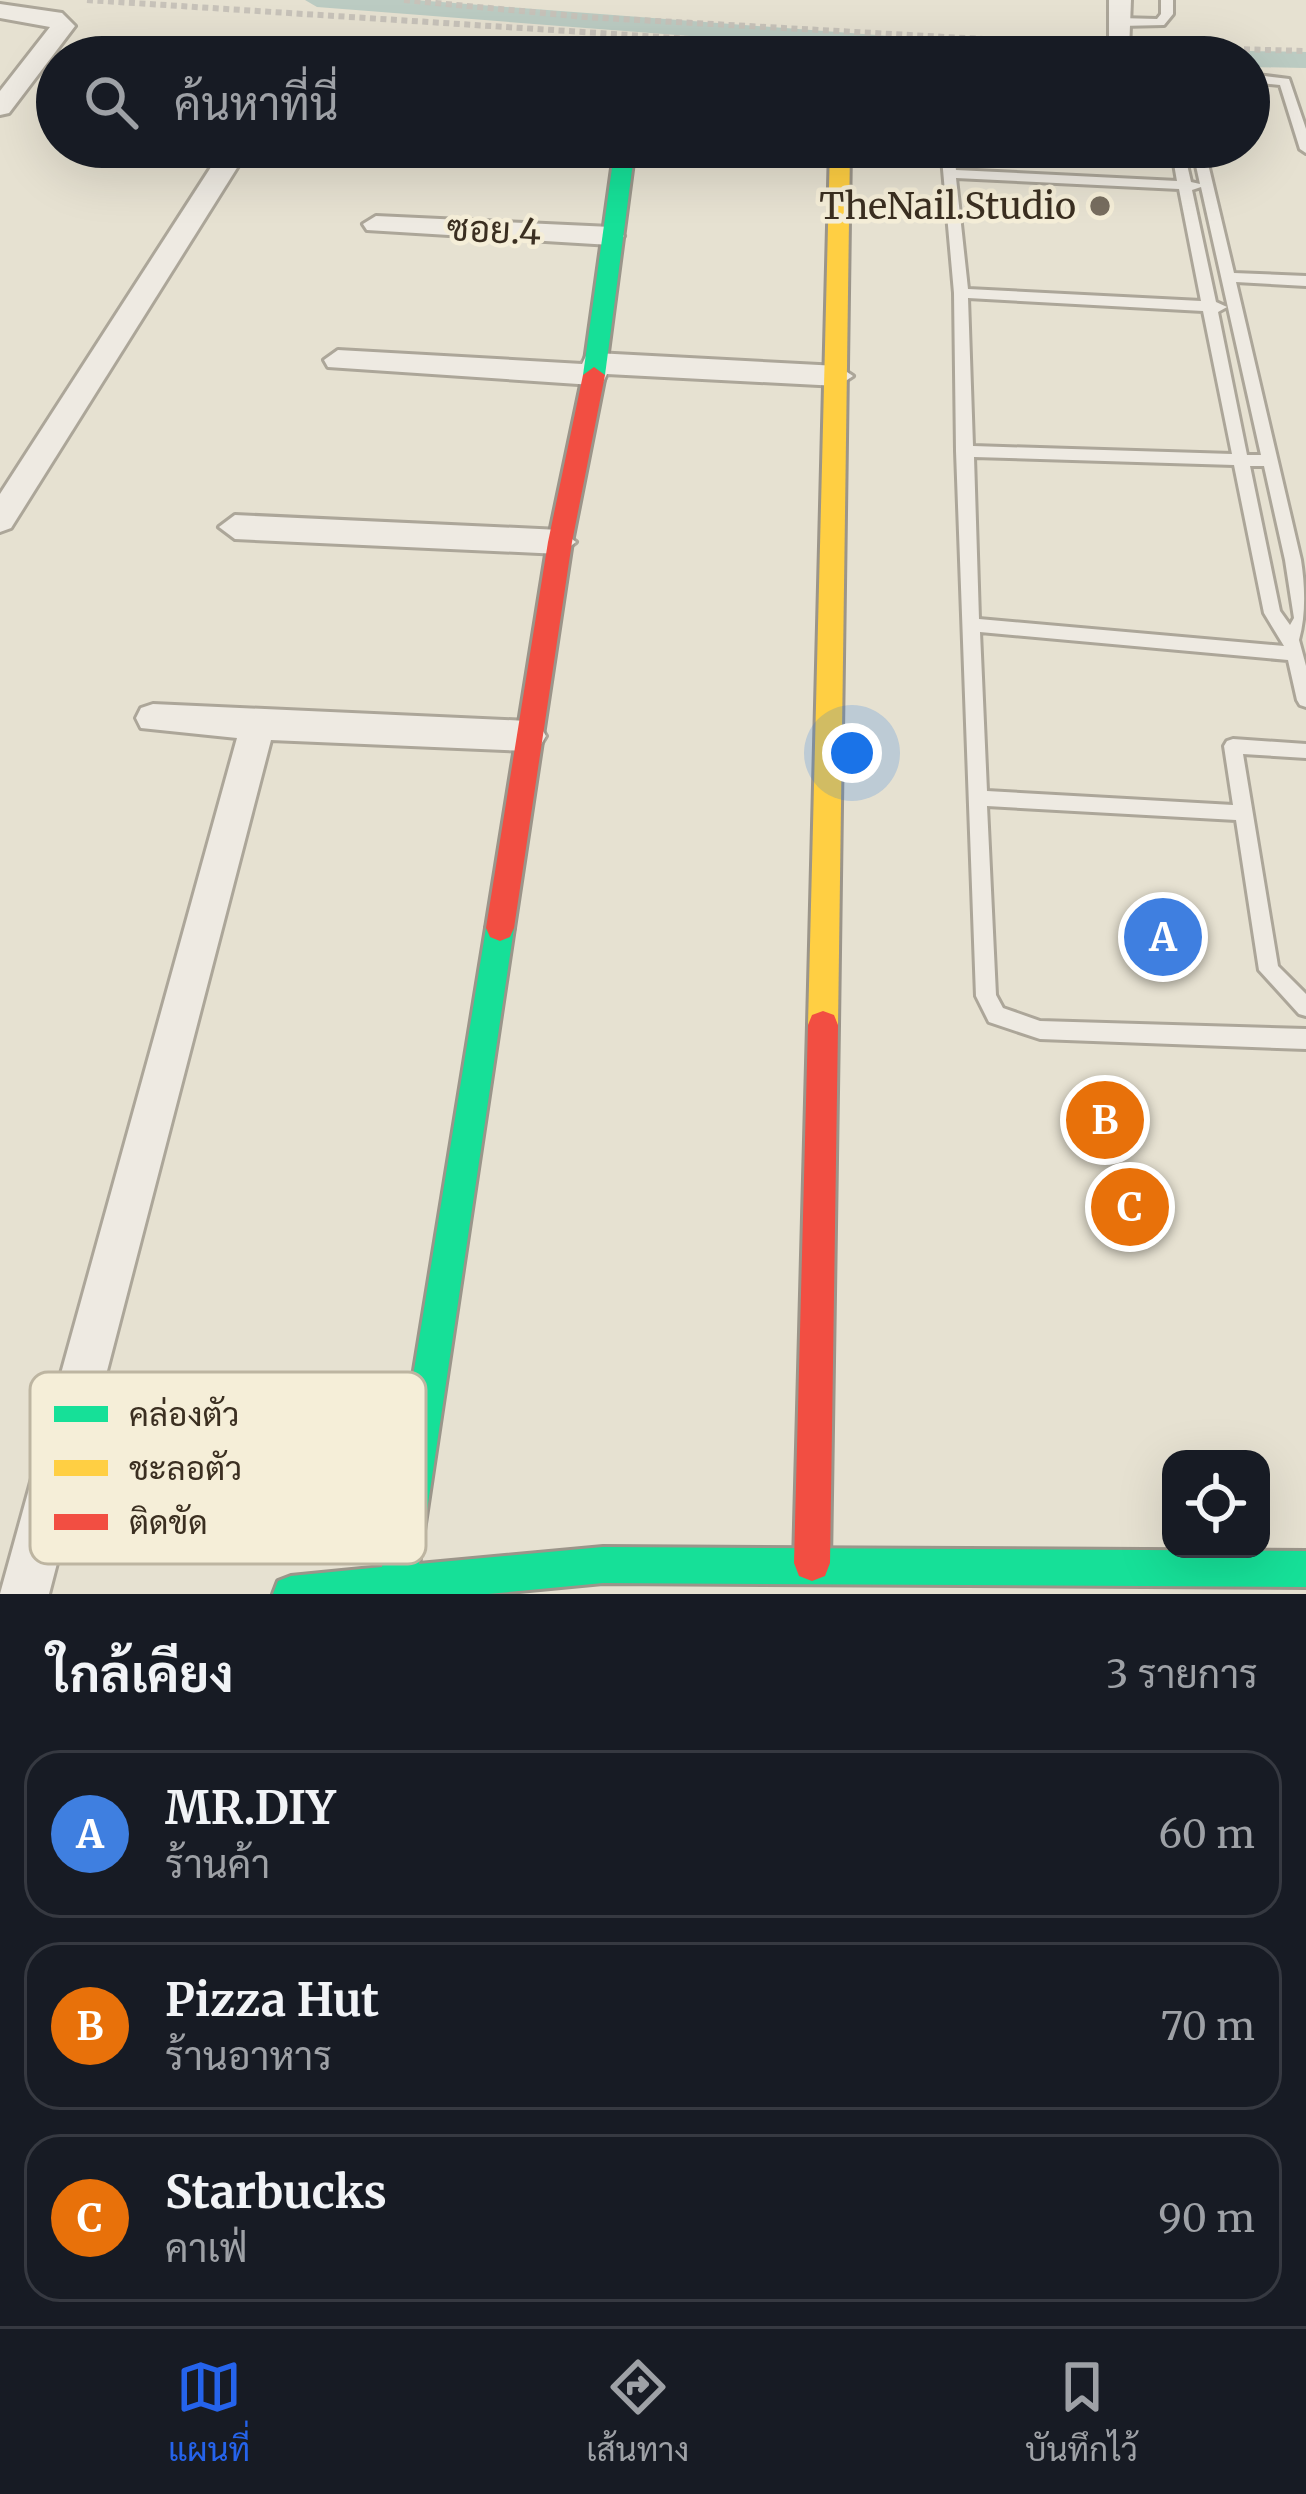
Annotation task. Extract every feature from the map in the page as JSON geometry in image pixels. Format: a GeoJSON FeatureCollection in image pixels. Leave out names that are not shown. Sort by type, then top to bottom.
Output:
{"type":"FeatureCollection","features":[{"type":"Feature","properties":{"kind":"street"},"geometry":{"type":"LineString","coordinates":[[0,11],[54,18],[63,26],[55,36]]}},
{"type":"Feature","properties":{"kind":"street"},"geometry":{"type":"LineString","coordinates":[[0,108],[36,61]]}},
{"type":"Feature","properties":{"kind":"street"},"geometry":{"type":"LineString","coordinates":[[0,520],[224,168]]}},
{"type":"Feature","properties":{"kind":"street"},"geometry":{"type":"LineString","coordinates":[[426,1403],[622,168]]}},
{"type":"Feature","properties":{"kind":"street"},"geometry":{"type":"LineString","coordinates":[[812,1562],[840,168]]}},
{"type":"Feature","properties":{"kind":"street","name":"ซอย.4"},"geometry":{"type":"LineString","coordinates":[[376,224],[611,236]]}},
{"type":"Feature","properties":{"kind":"street"},"geometry":{"type":"LineString","coordinates":[[338,360],[838,376]]}},
{"type":"Feature","properties":{"kind":"street"},"geometry":{"type":"LineString","coordinates":[[235,527],[560,542]]}},
{"type":"Feature","properties":{"kind":"street"},"geometry":{"type":"LineString","coordinates":[[153,718],[529,736]]}},
{"type":"Feature","properties":{"kind":"street"},"geometry":{"type":"LineString","coordinates":[[84,1372],[258,725]]}},
{"type":"Feature","properties":{"kind":"street"},"geometry":{"type":"LineString","coordinates":[[291,1594],[603,1565],[812,1562],[1306,1569]]}},
{"type":"Feature","properties":{"kind":"street"},"geometry":{"type":"LineString","coordinates":[[24,1594],[32,1564]]}},
{"type":"Feature","properties":{"kind":"street"},"geometry":{"type":"LineString","coordinates":[[398,1584],[401,1564]]}},
{"type":"Feature","properties":{"kind":"lane"},"geometry":{"type":"LineString","coordinates":[[1120,22],[1160,23],[1167,14],[1167,0]]}},
{"type":"Feature","properties":{"kind":"lane"},"geometry":{"type":"LineString","coordinates":[[1270,80],[1285,82],[1306,149]]}},
{"type":"Feature","properties":{"kind":"lane"},"geometry":{"type":"LineString","coordinates":[[948,168],[961,293],[986,996],[996,1015],[1040,1030],[1306,1039]]}},
{"type":"Feature","properties":{"kind":"lane"},"geometry":{"type":"LineString","coordinates":[[1181,168],[1272,613],[1293,647],[1306,700]]}},
{"type":"Feature","properties":{"kind":"lane"},"geometry":{"type":"LineString","coordinates":[[1202,168],[1299,560],[1302,618],[1293,647]]}},
{"type":"Feature","properties":{"kind":"lane"},"geometry":{"type":"LineString","coordinates":[[948,174],[1206,187]]}},
{"type":"Feature","properties":{"kind":"lane"},"geometry":{"type":"LineString","coordinates":[[1230,277],[1306,281]]}},
{"type":"Feature","properties":{"kind":"lane"},"geometry":{"type":"LineString","coordinates":[[961,293],[1237,308]]}},
{"type":"Feature","properties":{"kind":"lane"},"geometry":{"type":"LineString","coordinates":[[964,451],[1272,461]]}},
{"type":"Feature","properties":{"kind":"lane"},"geometry":{"type":"LineString","coordinates":[[970,625],[1293,647]]}},
{"type":"Feature","properties":{"kind":"lane"},"geometry":{"type":"LineString","coordinates":[[1306,751],[1233,746],[1269,970],[1306,1007]]}},
{"type":"Feature","properties":{"kind":"lane"},"geometry":{"type":"LineString","coordinates":[[978,798],[1244,813]]}},
{"type":"Feature","properties":{"kind":"path"},"geometry":{"type":"LineString","coordinates":[[87,0],[609,36]]}},
{"type":"Feature","properties":{"kind":"waterway"},"geometry":{"type":"LineString","coordinates":[[317,0],[786,36]]}},
{"type":"Feature","properties":{"kind":"waterway"},"geometry":{"type":"LineString","coordinates":[[1270,59],[1306,60]]}},
{"type":"Feature","properties":{"kind":"traffic: fast"},"geometry":{"type":"LineString","coordinates":[[594,375],[622,168]]}},
{"type":"Feature","properties":{"kind":"traffic: fast"},"geometry":{"type":"LineString","coordinates":[[426,1404],[500,928]]}},
{"type":"Feature","properties":{"kind":"traffic: fast"},"geometry":{"type":"LineString","coordinates":[[398,1584],[401,1564]]}},
{"type":"Feature","properties":{"kind":"traffic: fast"},"geometry":{"type":"LineString","coordinates":[[291,1594],[603,1565],[1306,1569]]}},
{"type":"Feature","properties":{"kind":"traffic: slow"},"geometry":{"type":"LineString","coordinates":[[823,1025],[840,168]]}},
{"type":"Feature","properties":{"kind":"traffic: jam"},"geometry":{"type":"LineString","coordinates":[[500,928],[560,542],[594,375]]}},
{"type":"Feature","properties":{"kind":"traffic: jam"},"geometry":{"type":"LineString","coordinates":[[812,1563],[823,1025]]}},
{"type":"Feature","properties":{"kind":"place","name":"TheNail.Studio"},"geometry":{"type":"Point","coordinates":[1100,206]}},
{"type":"Feature","properties":{"kind":"place","name":"MR.DIY"},"geometry":{"type":"Point","coordinates":[1163,937]}},
{"type":"Feature","properties":{"kind":"place","name":"Pizza Hut"},"geometry":{"type":"Point","coordinates":[1105,1120]}},
{"type":"Feature","properties":{"kind":"place","name":"Starbucks"},"geometry":{"type":"Point","coordinates":[1130,1207]}}]}
